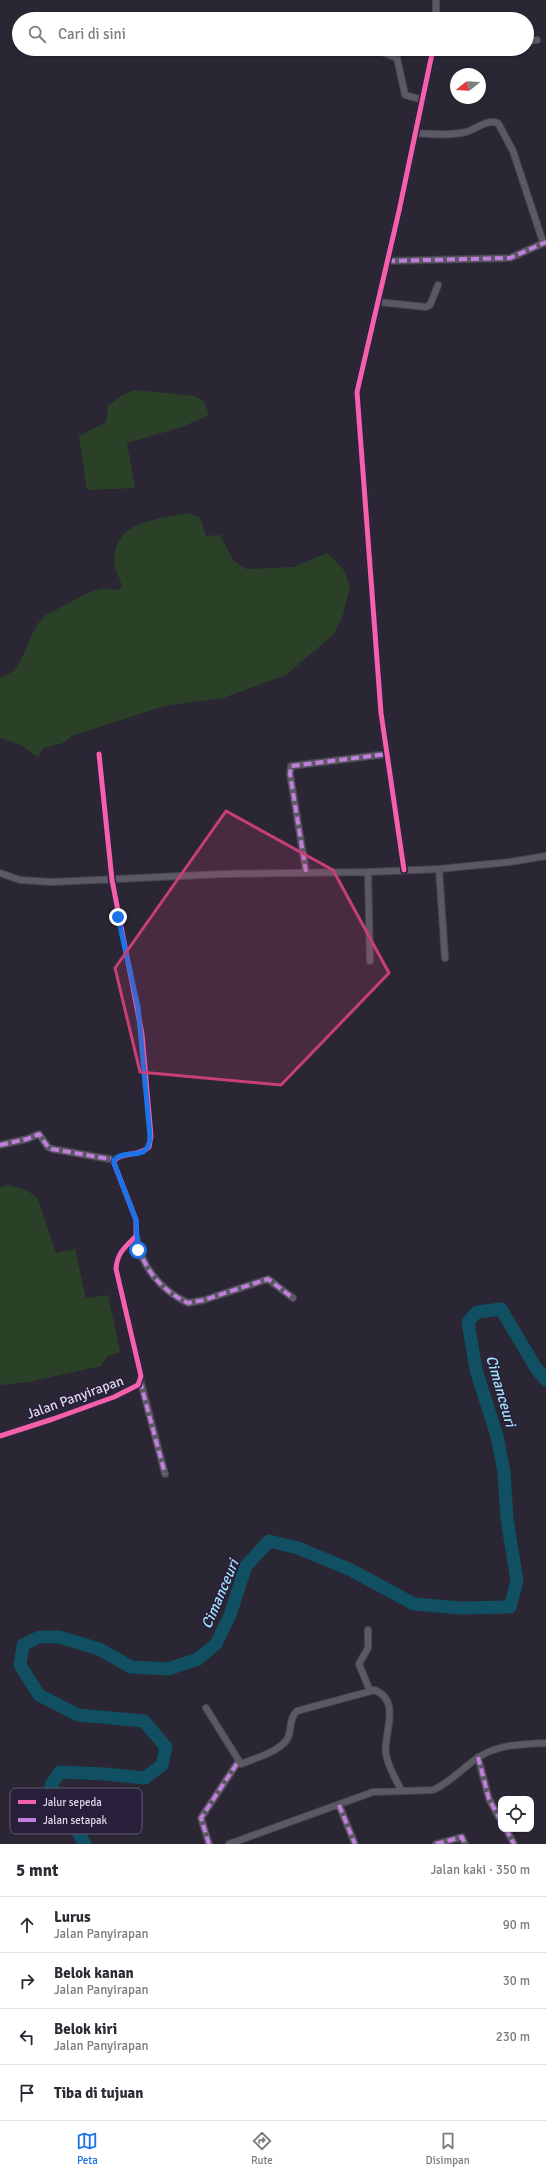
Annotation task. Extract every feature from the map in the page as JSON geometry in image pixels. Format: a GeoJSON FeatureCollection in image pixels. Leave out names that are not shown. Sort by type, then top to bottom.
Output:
{"type":"FeatureCollection","features":[{"type":"Feature","properties":{"kind":"street"},"geometry":{"type":"LineString","coordinates":[[436,0],[436,12]]}},
{"type":"Feature","properties":{"kind":"street"},"geometry":{"type":"LineString","coordinates":[[392,56],[397,58],[404,94],[410,98],[423,100]]}},
{"type":"Feature","properties":{"kind":"street"},"geometry":{"type":"LineString","coordinates":[[404,870],[387,754],[376,651],[366,496],[357,392],[432,56]]}},
{"type":"Feature","properties":{"kind":"street"},"geometry":{"type":"LineString","coordinates":[[387,261],[510,258],[544,242],[513,151],[498,123],[491,122],[468,131],[455,134],[416,133]]}},
{"type":"Feature","properties":{"kind":"street"},"geometry":{"type":"LineString","coordinates":[[378,302],[426,307],[430,305],[438,285]]}},
{"type":"Feature","properties":{"kind":"street"},"geometry":{"type":"LineString","coordinates":[[0,1144],[27,1139],[39,1134],[48,1147],[52,1149],[114,1160],[119,1156],[145,1151],[149,1147],[150,1136],[138,1007],[118,917],[112,880],[99,754]]}},
{"type":"Feature","properties":{"kind":"street"},"geometry":{"type":"LineString","coordinates":[[306,872],[290,774],[291,766],[387,754]]}},
{"type":"Feature","properties":{"kind":"street"},"geometry":{"type":"LineString","coordinates":[[0,873],[20,880],[37,882],[112,880],[224,874],[368,872],[439,869],[510,862],[546,856]]}},
{"type":"Feature","properties":{"kind":"street"},"geometry":{"type":"LineString","coordinates":[[439,869],[445,958]]}},
{"type":"Feature","properties":{"kind":"street"},"geometry":{"type":"LineString","coordinates":[[368,872],[370,961]]}},
{"type":"Feature","properties":{"kind":"street"},"geometry":{"type":"LineString","coordinates":[[114,1160],[136,1220],[136,1236],[142,1259],[153,1276],[163,1287],[188,1303],[204,1300],[268,1279],[293,1298]]}},
{"type":"Feature","properties":{"kind":"street","name":"Jalan Panyirapan"},"geometry":{"type":"LineString","coordinates":[[0,1436],[53,1420],[114,1397],[138,1385],[140,1379],[140,1368],[116,1269],[116,1258],[119,1253],[136,1236]]}},
{"type":"Feature","properties":{"kind":"street"},"geometry":{"type":"LineString","coordinates":[[140,1379],[165,1474]]}},
{"type":"Feature","properties":{"kind":"street"},"geometry":{"type":"LineString","coordinates":[[368,1630],[368,1648],[358,1664],[370,1691]]}},
{"type":"Feature","properties":{"kind":"street"},"geometry":{"type":"LineString","coordinates":[[206,1708],[238,1762],[241,1764],[282,1745],[288,1736],[292,1717],[297,1711],[370,1691],[375,1690],[381,1692],[388,1704],[390,1712],[386,1754],[402,1791]]}},
{"type":"Feature","properties":{"kind":"street"},"geometry":{"type":"LineString","coordinates":[[229,1844],[373,1792],[433,1790],[441,1787],[478,1758],[504,1747],[546,1743]]}},
{"type":"Feature","properties":{"kind":"street"},"geometry":{"type":"LineString","coordinates":[[478,1758],[489,1799],[498,1816]]}},
{"type":"Feature","properties":{"kind":"street"},"geometry":{"type":"LineString","coordinates":[[209,1844],[201,1818],[238,1762]]}},
{"type":"Feature","properties":{"kind":"street"},"geometry":{"type":"LineString","coordinates":[[339,1805],[355,1844]]}},
{"type":"Feature","properties":{"kind":"street"},"geometry":{"type":"LineString","coordinates":[[508,1832],[514,1844]]}},
{"type":"Feature","properties":{"kind":"street"},"geometry":{"type":"LineString","coordinates":[[436,1844],[462,1836],[465,1844]]}},
{"type":"Feature","properties":{"kind":"highlighted area"},"geometry":{"type":"Polygon","coordinates":[[[226,811],[333,870],[389,973],[281,1085],[140,1072],[115,968],[226,811]]]}},
{"type":"Feature","properties":{"kind":"green space"},"geometry":{"type":"Polygon","coordinates":[[[135,390],[196,396],[204,402],[209,415],[182,427],[127,443],[135,488],[87,490],[79,436],[106,422],[108,406],[122,395],[135,390]]]}},
{"type":"Feature","properties":{"kind":"green space"},"geometry":{"type":"Polygon","coordinates":[[[187,513],[200,517],[206,536],[220,535],[234,561],[246,569],[294,567],[327,553],[343,569],[350,586],[343,615],[334,634],[286,675],[223,698],[164,706],[72,736],[63,743],[44,748],[38,757],[19,744],[0,738],[0,678],[16,667],[39,623],[46,615],[90,592],[104,589],[116,590],[121,588],[121,582],[115,569],[114,562],[116,548],[121,538],[129,530],[139,524],[187,513]]]}},
{"type":"Feature","properties":{"kind":"green space"},"geometry":{"type":"Polygon","coordinates":[[[8,1185],[27,1190],[38,1199],[56,1253],[75,1249],[86,1298],[108,1295],[120,1352],[107,1357],[101,1366],[29,1382],[0,1385],[0,1187],[8,1185]]]}},
{"type":"Feature","properties":{"kind":"waterway","name":"Cimanceuri"},"geometry":{"type":"LineString","coordinates":[[53,1788],[51,1785],[60,1772],[145,1778],[162,1765],[166,1747],[144,1721],[78,1715],[39,1695],[20,1665],[23,1645],[39,1637],[59,1637],[99,1649],[131,1667],[168,1669],[198,1659],[216,1644],[230,1615],[246,1566],[269,1541],[298,1548],[351,1570],[414,1604],[461,1608],[510,1607],[517,1581],[507,1519],[504,1472],[497,1436],[476,1370],[468,1322],[477,1312],[501,1309],[536,1368],[546,1380]]}},
{"type":"Feature","properties":{"kind":"waterway","name":"Cimanceuri"},"geometry":{"type":"LineString","coordinates":[[79,1834],[85,1844]]}},
{"type":"Feature","properties":{"kind":"marked path"},"geometry":{"type":"LineString","coordinates":[[387,261],[510,258],[546,242]]}},
{"type":"Feature","properties":{"kind":"marked path"},"geometry":{"type":"LineString","coordinates":[[306,872],[290,774],[291,766],[387,754]]}},
{"type":"Feature","properties":{"kind":"marked path"},"geometry":{"type":"LineString","coordinates":[[0,1145],[27,1139],[39,1134],[48,1147],[52,1149],[115,1160]]}},
{"type":"Feature","properties":{"kind":"marked path"},"geometry":{"type":"LineString","coordinates":[[136,1236],[142,1257],[153,1276],[178,1298],[188,1303],[204,1300],[268,1279],[293,1298]]}},
{"type":"Feature","properties":{"kind":"marked path"},"geometry":{"type":"LineString","coordinates":[[140,1381],[165,1474]]}},
{"type":"Feature","properties":{"kind":"marked path"},"geometry":{"type":"LineString","coordinates":[[478,1757],[489,1799],[498,1816]]}},
{"type":"Feature","properties":{"kind":"marked path"},"geometry":{"type":"LineString","coordinates":[[209,1844],[201,1818],[238,1762]]}},
{"type":"Feature","properties":{"kind":"marked path"},"geometry":{"type":"LineString","coordinates":[[339,1805],[355,1844]]}},
{"type":"Feature","properties":{"kind":"marked path"},"geometry":{"type":"LineString","coordinates":[[508,1832],[514,1844]]}},
{"type":"Feature","properties":{"kind":"marked path"},"geometry":{"type":"LineString","coordinates":[[436,1844],[462,1837],[465,1844]]}},
{"type":"Feature","properties":{"kind":"cycle path"},"geometry":{"type":"LineString","coordinates":[[404,870],[381,713],[357,392],[399,211],[432,56]]}},
{"type":"Feature","properties":{"kind":"cycle path"},"geometry":{"type":"LineString","coordinates":[[0,1436],[114,1397],[138,1385],[141,1376],[116,1269],[120,1254],[136,1236],[136,1220],[114,1163],[118,1157],[145,1150],[149,1147],[151,1136],[142,1034],[112,880],[99,754]]}},
{"type":"Feature","properties":{"kind":"route"},"geometry":{"type":"LineString","coordinates":[[118,917],[134,986],[142,1034],[150,1136],[149,1147],[145,1151],[138,1154],[119,1156],[114,1160],[136,1220],[138,1250]]}}]}
